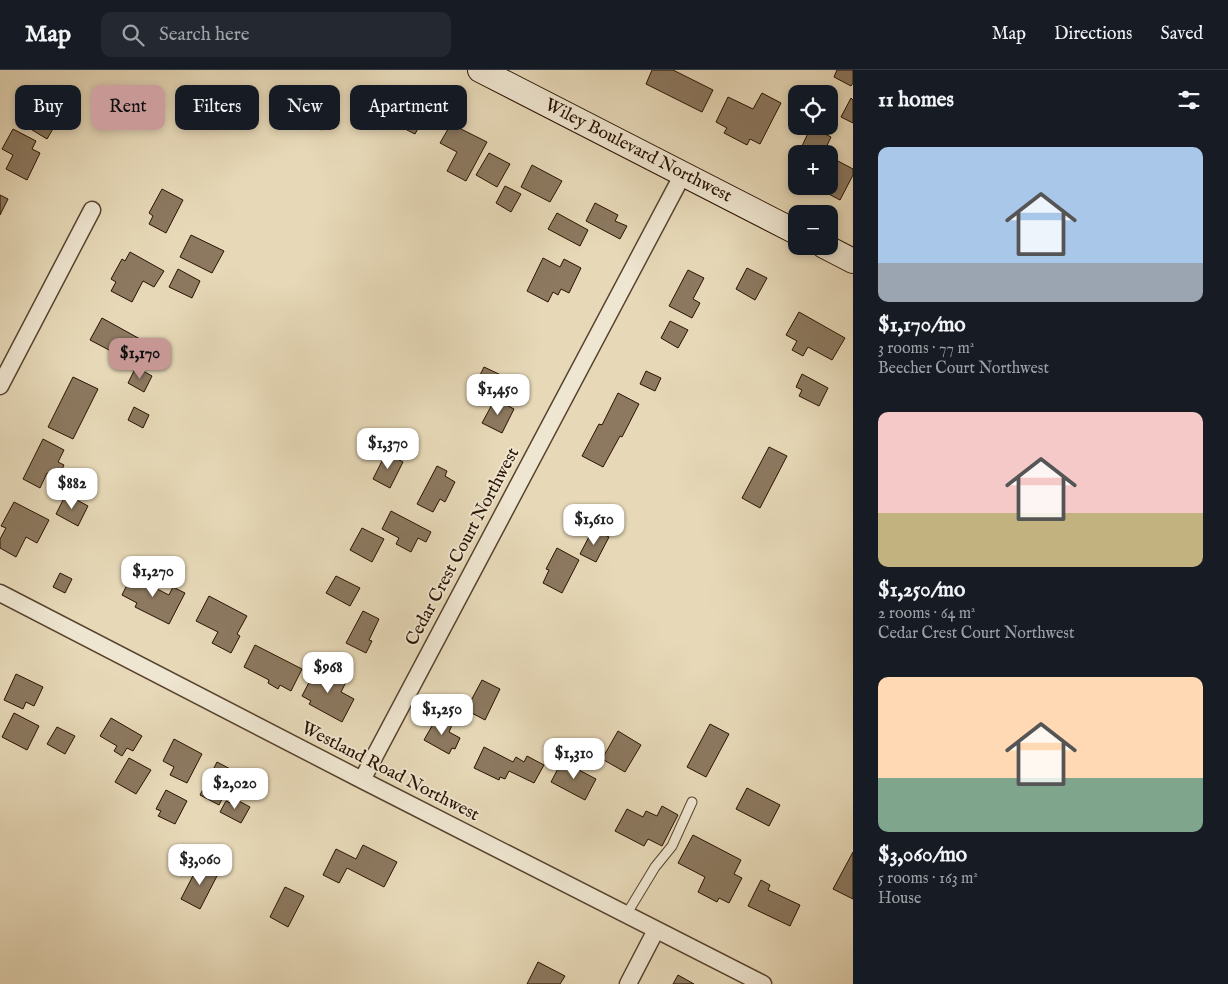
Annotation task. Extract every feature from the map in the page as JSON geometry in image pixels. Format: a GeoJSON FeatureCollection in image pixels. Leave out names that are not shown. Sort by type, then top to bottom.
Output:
{"type":"FeatureCollection","features":[{"type":"Feature","properties":{"kind":"street","name":"Wiley Boulevard Northwest"},"geometry":{"type":"LineString","coordinates":[[480,70],[788,228]]}},
{"type":"Feature","properties":{"kind":"street","name":"Cedar Crest Court Northwest"},"geometry":{"type":"LineString","coordinates":[[362,780],[684,174]]}},
{"type":"Feature","properties":{"kind":"street"},"geometry":{"type":"LineString","coordinates":[[0,386],[92,210]]}},
{"type":"Feature","properties":{"kind":"street"},"geometry":{"type":"LineString","coordinates":[[838,253],[853,261]]}},
{"type":"Feature","properties":{"kind":"street","name":"Westland Road Northwest"},"geometry":{"type":"LineString","coordinates":[[0,593],[763,984]]}},
{"type":"Feature","properties":{"kind":"street"},"geometry":{"type":"LineString","coordinates":[[628,984],[656,930]]}},
{"type":"Feature","properties":{"kind":"lane"},"geometry":{"type":"LineString","coordinates":[[626,915],[655,867],[672,846],[692,802]]}},
{"type":"Feature","properties":{"kind":"building"},"geometry":{"type":"Polygon","coordinates":[[[652,70],[673,70],[713,90],[702,112],[646,84],[652,70]]]}},
{"type":"Feature","properties":{"kind":"building"},"geometry":{"type":"Polygon","coordinates":[[[837,70],[853,70],[853,83],[851,86],[834,77],[837,70]]]}},
{"type":"Feature","properties":{"kind":"building"},"geometry":{"type":"Polygon","coordinates":[[[762,93],[781,103],[760,144],[750,139],[747,145],[724,133],[727,128],[716,122],[728,97],[753,109],[762,93]]]}},
{"type":"Feature","properties":{"kind":"building"},"geometry":{"type":"Polygon","coordinates":[[[851,98],[853,100],[853,123],[841,117],[851,98]]]}},
{"type":"Feature","properties":{"kind":"building"},"geometry":{"type":"Polygon","coordinates":[[[13,129],[36,141],[32,149],[40,153],[27,180],[6,169],[13,155],[2,149],[13,129]]]}},
{"type":"Feature","properties":{"kind":"building"},"geometry":{"type":"Polygon","coordinates":[[[32,130],[52,130],[47,139],[32,130]]]}},
{"type":"Feature","properties":{"kind":"building"},"geometry":{"type":"Polygon","coordinates":[[[407,130],[417,130],[415,134],[407,130]]]}},
{"type":"Feature","properties":{"kind":"building"},"geometry":{"type":"Polygon","coordinates":[[[448,130],[463,130],[487,142],[466,181],[447,171],[457,152],[440,143],[448,130]]]}},
{"type":"Feature","properties":{"kind":"building"},"geometry":{"type":"Polygon","coordinates":[[[807,135],[827,135],[831,137],[827,145],[802,145],[807,135]]]}},
{"type":"Feature","properties":{"kind":"building"},"geometry":{"type":"Polygon","coordinates":[[[489,153],[510,164],[497,187],[476,175],[489,153]]]}},
{"type":"Feature","properties":{"kind":"building"},"geometry":{"type":"Polygon","coordinates":[[[838,161],[853,169],[853,175],[840,200],[830,195],[838,195],[838,161]]]}},
{"type":"Feature","properties":{"kind":"building"},"geometry":{"type":"Polygon","coordinates":[[[532,165],[562,181],[550,202],[521,187],[532,165]]]}},
{"type":"Feature","properties":{"kind":"building"},"geometry":{"type":"Polygon","coordinates":[[[505,186],[521,194],[511,212],[496,203],[505,186]]]}},
{"type":"Feature","properties":{"kind":"building"},"geometry":{"type":"Polygon","coordinates":[[[162,189],[183,200],[166,233],[149,224],[153,216],[149,213],[162,189]]]}},
{"type":"Feature","properties":{"kind":"building"},"geometry":{"type":"Polygon","coordinates":[[[0,195],[8,199],[0,215],[0,195]]]}},
{"type":"Feature","properties":{"kind":"building"},"geometry":{"type":"Polygon","coordinates":[[[595,203],[618,215],[615,221],[627,226],[620,239],[586,221],[595,203]]]}},
{"type":"Feature","properties":{"kind":"building"},"geometry":{"type":"Polygon","coordinates":[[[557,213],[588,230],[580,246],[548,229],[557,213]]]}},
{"type":"Feature","properties":{"kind":"building"},"geometry":{"type":"Polygon","coordinates":[[[191,235],[224,251],[212,273],[180,257],[191,235]]]}},
{"type":"Feature","properties":{"kind":"building"},"geometry":{"type":"Polygon","coordinates":[[[130,252],[164,271],[154,287],[143,281],[132,302],[111,291],[116,282],[111,279],[122,259],[125,261],[130,252]]]}},
{"type":"Feature","properties":{"kind":"building"},"geometry":{"type":"Polygon","coordinates":[[[543,258],[560,267],[564,259],[581,268],[569,293],[561,289],[558,295],[553,292],[548,302],[527,291],[543,258]]]}},
{"type":"Feature","properties":{"kind":"building"},"geometry":{"type":"Polygon","coordinates":[[[747,268],[767,278],[755,300],[736,289],[747,268]]]}},
{"type":"Feature","properties":{"kind":"building"},"geometry":{"type":"Polygon","coordinates":[[[178,269],[200,281],[192,298],[169,287],[178,269]]]}},
{"type":"Feature","properties":{"kind":"building"},"geometry":{"type":"Polygon","coordinates":[[[688,270],[704,278],[693,299],[700,303],[692,318],[669,306],[688,270]]]}},
{"type":"Feature","properties":{"kind":"building"},"geometry":{"type":"Polygon","coordinates":[[[799,312],[845,338],[832,360],[808,347],[803,356],[792,350],[797,341],[786,335],[799,312]]]}},
{"type":"Feature","properties":{"kind":"building"},"geometry":{"type":"Polygon","coordinates":[[[102,318],[140,339],[128,360],[90,340],[102,318]]]}},
{"type":"Feature","properties":{"kind":"building"},"geometry":{"type":"Polygon","coordinates":[[[670,321],[688,330],[678,348],[661,338],[670,321]]]}},
{"type":"Feature","properties":{"kind":"building"},"geometry":{"type":"Polygon","coordinates":[[[136,367],[152,376],[144,392],[128,383],[136,367]]]}},
{"type":"Feature","properties":{"kind":"building"},"geometry":{"type":"Polygon","coordinates":[[[484,367],[503,376],[494,394],[475,385],[484,367]]]}},
{"type":"Feature","properties":{"kind":"building"},"geometry":{"type":"Polygon","coordinates":[[[646,371],[661,378],[655,391],[640,384],[646,371]]]}},
{"type":"Feature","properties":{"kind":"building"},"geometry":{"type":"Polygon","coordinates":[[[802,374],[828,388],[819,406],[799,396],[802,390],[796,387],[802,374]]]}},
{"type":"Feature","properties":{"kind":"building"},"geometry":{"type":"Polygon","coordinates":[[[73,377],[98,389],[73,439],[48,427],[73,377]]]}},
{"type":"Feature","properties":{"kind":"building"},"geometry":{"type":"Polygon","coordinates":[[[618,393],[639,404],[622,437],[620,436],[603,467],[582,456],[599,424],[602,425],[618,393]]]}},
{"type":"Feature","properties":{"kind":"building"},"geometry":{"type":"Polygon","coordinates":[[[495,399],[514,409],[502,433],[482,423],[495,399]]]}},
{"type":"Feature","properties":{"kind":"building"},"geometry":{"type":"Polygon","coordinates":[[[134,407],[149,415],[143,428],[128,420],[134,407]]]}},
{"type":"Feature","properties":{"kind":"building"},"geometry":{"type":"Polygon","coordinates":[[[43,439],[64,450],[58,462],[64,465],[58,478],[47,473],[40,488],[23,479],[43,439]]]}},
{"type":"Feature","properties":{"kind":"building"},"geometry":{"type":"Polygon","coordinates":[[[769,447],[787,456],[760,508],[742,498],[769,447]]]}},
{"type":"Feature","properties":{"kind":"building"},"geometry":{"type":"Polygon","coordinates":[[[386,453],[403,462],[390,488],[373,479],[386,453]]]}},
{"type":"Feature","properties":{"kind":"building"},"geometry":{"type":"Polygon","coordinates":[[[437,466],[447,471],[445,476],[455,482],[445,502],[440,499],[433,512],[417,504],[437,466]]]}},
{"type":"Feature","properties":{"kind":"building"},"geometry":{"type":"Polygon","coordinates":[[[66,494],[88,506],[78,526],[56,514],[66,494]]]}},
{"type":"Feature","properties":{"kind":"building"},"geometry":{"type":"Polygon","coordinates":[[[14,502],[49,520],[37,543],[26,537],[16,557],[0,548],[0,539],[6,528],[1,526],[14,502]]]}},
{"type":"Feature","properties":{"kind":"building"},"geometry":{"type":"Polygon","coordinates":[[[391,511],[431,532],[426,542],[418,538],[411,552],[396,544],[399,538],[382,529],[391,511]]]}},
{"type":"Feature","properties":{"kind":"building"},"geometry":{"type":"Polygon","coordinates":[[[362,528],[384,539],[372,562],[350,550],[362,528]]]}},
{"type":"Feature","properties":{"kind":"building"},"geometry":{"type":"Polygon","coordinates":[[[593,529],[609,537],[596,562],[580,554],[593,529]]]}},
{"type":"Feature","properties":{"kind":"building"},"geometry":{"type":"Polygon","coordinates":[[[557,548],[579,560],[562,593],[543,583],[549,570],[546,569],[557,548]]]}},
{"type":"Feature","properties":{"kind":"building"},"geometry":{"type":"Polygon","coordinates":[[[134,571],[152,580],[149,585],[169,595],[173,587],[185,593],[169,624],[135,607],[137,603],[122,595],[134,571]]]}},
{"type":"Feature","properties":{"kind":"building"},"geometry":{"type":"Polygon","coordinates":[[[60,573],[72,579],[65,593],[53,587],[60,573]]]}},
{"type":"Feature","properties":{"kind":"building"},"geometry":{"type":"Polygon","coordinates":[[[336,576],[360,588],[350,606],[326,593],[336,576]]]}},
{"type":"Feature","properties":{"kind":"building"},"geometry":{"type":"Polygon","coordinates":[[[209,596],[247,616],[237,634],[240,636],[231,653],[212,643],[218,632],[196,621],[209,596]]]}},
{"type":"Feature","properties":{"kind":"building"},"geometry":{"type":"Polygon","coordinates":[[[363,611],[379,619],[369,640],[372,641],[366,653],[346,643],[363,611]]]}},
{"type":"Feature","properties":{"kind":"building"},"geometry":{"type":"Polygon","coordinates":[[[255,645],[302,669],[291,691],[280,685],[278,689],[268,683],[269,680],[244,667],[255,645]]]}},
{"type":"Feature","properties":{"kind":"building"},"geometry":{"type":"Polygon","coordinates":[[[318,665],[347,680],[341,692],[354,699],[342,722],[309,704],[311,701],[302,696],[318,665]]]}},
{"type":"Feature","properties":{"kind":"building"},"geometry":{"type":"Polygon","coordinates":[[[16,674],[43,687],[34,706],[26,702],[23,709],[4,700],[16,674]]]}},
{"type":"Feature","properties":{"kind":"building"},"geometry":{"type":"Polygon","coordinates":[[[482,680],[500,689],[485,720],[466,710],[482,680]]]}},
{"type":"Feature","properties":{"kind":"building"},"geometry":{"type":"Polygon","coordinates":[[[14,713],[39,726],[27,750],[2,737],[14,713]]]}},
{"type":"Feature","properties":{"kind":"building"},"geometry":{"type":"Polygon","coordinates":[[[437,717],[452,725],[449,732],[460,738],[455,749],[452,748],[449,754],[424,740],[437,717]]]}},
{"type":"Feature","properties":{"kind":"building"},"geometry":{"type":"Polygon","coordinates":[[[111,718],[142,736],[133,751],[127,748],[122,756],[114,751],[117,746],[100,736],[111,718]]]}},
{"type":"Feature","properties":{"kind":"building"},"geometry":{"type":"Polygon","coordinates":[[[710,724],[729,734],[706,777],[687,767],[710,724]]]}},
{"type":"Feature","properties":{"kind":"building"},"geometry":{"type":"Polygon","coordinates":[[[57,727],[75,736],[65,754],[47,744],[57,727]]]}},
{"type":"Feature","properties":{"kind":"building"},"geometry":{"type":"Polygon","coordinates":[[[618,731],[641,745],[625,772],[602,759],[618,731]]]}},
{"type":"Feature","properties":{"kind":"building"},"geometry":{"type":"Polygon","coordinates":[[[174,739],[202,754],[187,783],[170,775],[174,767],[163,761],[174,739]]]}},
{"type":"Feature","properties":{"kind":"building"},"geometry":{"type":"Polygon","coordinates":[[[484,747],[513,762],[516,757],[524,762],[527,756],[544,765],[534,783],[509,771],[505,779],[500,777],[499,780],[474,768],[484,747]]]}},
{"type":"Feature","properties":{"kind":"building"},"geometry":{"type":"Polygon","coordinates":[[[129,758],[151,770],[136,794],[115,782],[129,758]]]}},
{"type":"Feature","properties":{"kind":"building"},"geometry":{"type":"Polygon","coordinates":[[[562,761],[596,779],[585,800],[551,782],[562,761]]]}},
{"type":"Feature","properties":{"kind":"building"},"geometry":{"type":"Polygon","coordinates":[[[217,762],[236,772],[219,805],[200,795],[217,762]]]}},
{"type":"Feature","properties":{"kind":"building"},"geometry":{"type":"Polygon","coordinates":[[[747,788],[780,805],[769,826],[736,809],[747,788]]]}},
{"type":"Feature","properties":{"kind":"building"},"geometry":{"type":"Polygon","coordinates":[[[166,790],[187,801],[175,824],[158,816],[161,811],[156,809],[166,790]]]}},
{"type":"Feature","properties":{"kind":"building"},"geometry":{"type":"Polygon","coordinates":[[[235,799],[250,807],[241,823],[220,812],[226,801],[233,804],[235,799]]]}},
{"type":"Feature","properties":{"kind":"building"},"geometry":{"type":"Polygon","coordinates":[[[662,806],[678,815],[662,846],[648,839],[644,846],[615,831],[627,809],[643,817],[646,811],[657,816],[662,806]]]}},
{"type":"Feature","properties":{"kind":"building"},"geometry":{"type":"Polygon","coordinates":[[[693,835],[741,860],[734,874],[742,878],[729,903],[719,898],[717,902],[698,892],[705,877],[678,863],[693,835]]]}},
{"type":"Feature","properties":{"kind":"building"},"geometry":{"type":"Polygon","coordinates":[[[363,845],[397,862],[384,887],[347,868],[339,883],[323,875],[336,849],[356,859],[363,845]]]}},
{"type":"Feature","properties":{"kind":"building"},"geometry":{"type":"Polygon","coordinates":[[[853,852],[853,899],[833,889],[853,852]]]}},
{"type":"Feature","properties":{"kind":"building"},"geometry":{"type":"Polygon","coordinates":[[[200,862],[219,872],[200,909],[181,899],[200,862]]]}},
{"type":"Feature","properties":{"kind":"building"},"geometry":{"type":"Polygon","coordinates":[[[761,880],[770,885],[768,890],[800,905],[790,926],[748,906],[761,880]]]}},
{"type":"Feature","properties":{"kind":"building"},"geometry":{"type":"Polygon","coordinates":[[[285,887],[304,896],[288,927],[270,917],[285,887]]]}},
{"type":"Feature","properties":{"kind":"building"},"geometry":{"type":"Polygon","coordinates":[[[538,962],[565,976],[560,984],[527,984],[538,962]]]}},
{"type":"Feature","properties":{"kind":"building"},"geometry":{"type":"Polygon","coordinates":[[[678,975],[694,984],[673,984],[678,975]]]}}]}
